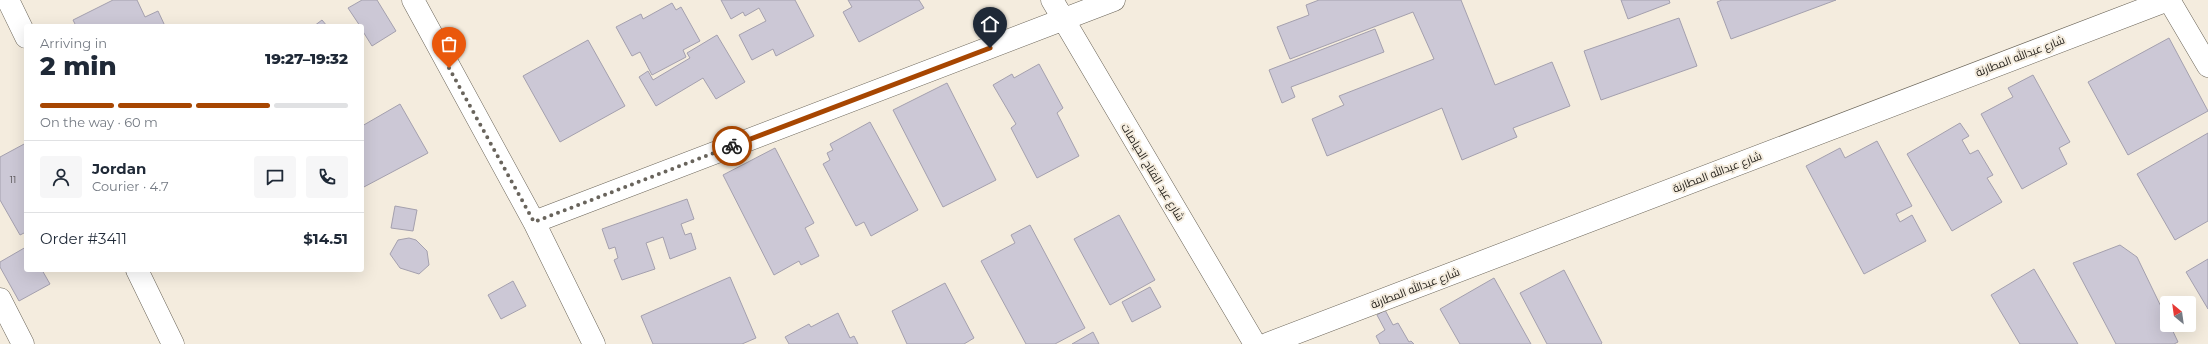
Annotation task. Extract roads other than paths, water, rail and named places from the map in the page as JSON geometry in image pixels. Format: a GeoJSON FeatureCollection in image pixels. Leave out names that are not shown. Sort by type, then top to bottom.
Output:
{"type":"FeatureCollection","features":[{"type":"Feature","properties":{"kind":"street"},"geometry":{"type":"LineString","coordinates":[[8,0],[24,33]]}},
{"type":"Feature","properties":{"kind":"street"},"geometry":{"type":"LineString","coordinates":[[413,0],[534,222],[594,344]]}},
{"type":"Feature","properties":{"kind":"street","name":"شارع عبد الفتاح الحياصات"},"geometry":{"type":"LineString","coordinates":[[1052,0],[1255,344]]}},
{"type":"Feature","properties":{"kind":"street"},"geometry":{"type":"LineString","coordinates":[[534,222],[1114,0]]}},
{"type":"Feature","properties":{"kind":"street"},"geometry":{"type":"LineString","coordinates":[[2168,0],[2208,66]]}},
{"type":"Feature","properties":{"kind":"street","name":"شارع عبدالله المطارنة"},"geometry":{"type":"LineString","coordinates":[[1267,344],[2168,0]]}},
{"type":"Feature","properties":{"kind":"street"},"geometry":{"type":"LineString","coordinates":[[138,272],[172,344]]}},
{"type":"Feature","properties":{"kind":"street"},"geometry":{"type":"LineString","coordinates":[[0,298],[23,344]]}}]}
